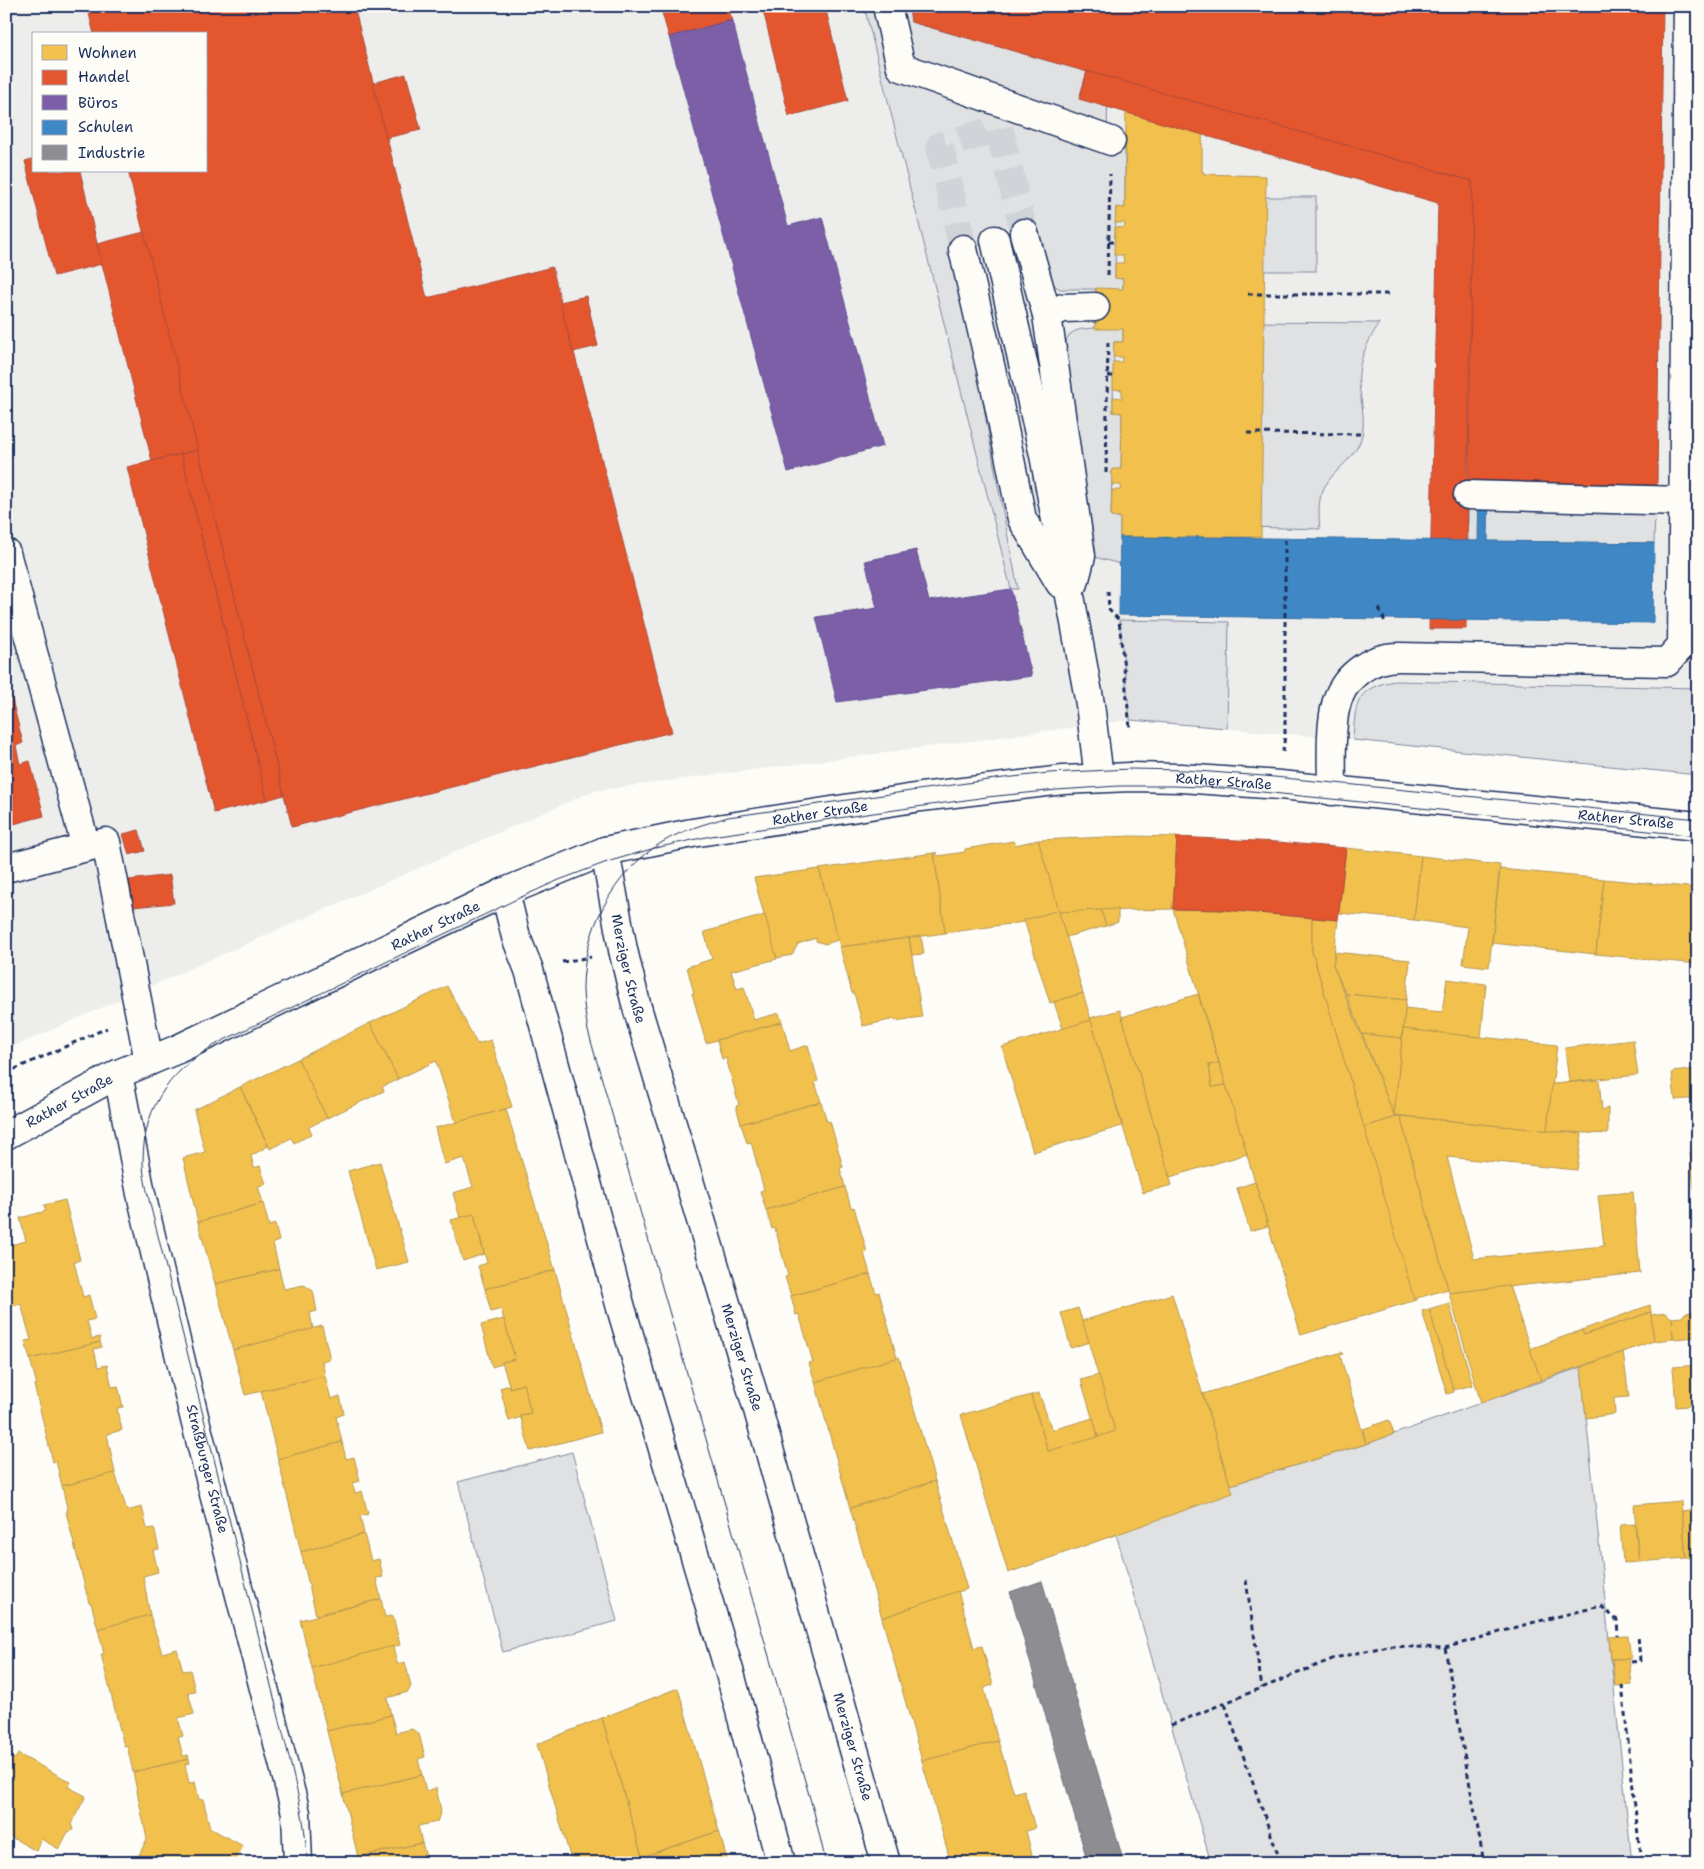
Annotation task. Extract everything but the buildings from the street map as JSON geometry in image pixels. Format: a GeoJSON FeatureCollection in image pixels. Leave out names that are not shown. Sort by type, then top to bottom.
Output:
{"type":"FeatureCollection","features":[{"type":"Feature","properties":{"kind":"street"},"geometry":{"type":"LineString","coordinates":[[887,6],[901,67],[1111,141]]}},
{"type":"Feature","properties":{"kind":"street"},"geometry":{"type":"LineString","coordinates":[[1332,791],[1335,709],[1344,686],[1353,676],[1374,661],[1385,657],[1399,657],[1667,662],[1682,645],[1688,6]]}},
{"type":"Feature","properties":{"kind":"street"},"geometry":{"type":"LineString","coordinates":[[1024,233],[1048,315],[1081,556],[1070,599]]}},
{"type":"Feature","properties":{"kind":"street"},"geometry":{"type":"LineString","coordinates":[[995,240],[1044,455],[1090,704],[1100,778]]}},
{"type":"Feature","properties":{"kind":"street"},"geometry":{"type":"LineString","coordinates":[[963,249],[1022,519],[1070,599]]}},
{"type":"Feature","properties":{"kind":"street"},"geometry":{"type":"LineString","coordinates":[[1048,315],[1062,308],[1095,307]]}},
{"type":"Feature","properties":{"kind":"street"},"geometry":{"type":"LineString","coordinates":[[1468,495],[1683,501]]}},
{"type":"Feature","properties":{"kind":"street"},"geometry":{"type":"LineString","coordinates":[[6,553],[13,602],[86,847]]}},
{"type":"Feature","properties":{"kind":"street","name":"Rather Straße"},"geometry":{"type":"LineString","coordinates":[[6,1135],[118,1074],[178,1049],[270,1006],[505,892],[605,851],[692,833],[921,798],[1063,780],[1130,777],[1181,778],[1280,785],[1698,826]]}},
{"type":"Feature","properties":{"kind":"street"},"geometry":{"type":"LineString","coordinates":[[6,868],[106,842],[149,1061]]}},
{"type":"Feature","properties":{"kind":"street","name":"Merziger Straße"},"geometry":{"type":"LineString","coordinates":[[605,851],[623,950],[636,1004],[758,1410],[886,1863]]}},
{"type":"Feature","properties":{"kind":"street"},"geometry":{"type":"LineString","coordinates":[[505,892],[516,937],[529,970],[621,1308],[728,1668],[781,1863]]}},
{"type":"Feature","properties":{"kind":"street","name":"Straßburger Straße"},"geometry":{"type":"LineString","coordinates":[[118,1074],[141,1194],[195,1420],[296,1813],[298,1863]]}},
{"type":"Feature","properties":{"kind":"path"},"geometry":{"type":"LineString","coordinates":[[1108,280],[1111,141]]}},
{"type":"Feature","properties":{"kind":"path"},"geometry":{"type":"LineString","coordinates":[[1108,242],[1115,242]]}},
{"type":"Feature","properties":{"kind":"path"},"geometry":{"type":"LineString","coordinates":[[1248,294],[1389,294]]}},
{"type":"Feature","properties":{"kind":"path"},"geometry":{"type":"LineString","coordinates":[[1106,474],[1108,337]]}},
{"type":"Feature","properties":{"kind":"path"},"geometry":{"type":"LineString","coordinates":[[1108,376],[1113,376]]}},
{"type":"Feature","properties":{"kind":"path"},"geometry":{"type":"LineString","coordinates":[[1247,433],[1362,434]]}},
{"type":"Feature","properties":{"kind":"path"},"geometry":{"type":"LineString","coordinates":[[1280,785],[1285,734],[1285,538]]}},
{"type":"Feature","properties":{"kind":"path"},"geometry":{"type":"LineString","coordinates":[[1108,590],[1109,610],[1119,620],[1130,720],[1130,777]]}},
{"type":"Feature","properties":{"kind":"path"},"geometry":{"type":"LineString","coordinates":[[529,970],[623,950]]}},
{"type":"Feature","properties":{"kind":"path"},"geometry":{"type":"LineString","coordinates":[[6,1074],[140,1013]]}},
{"type":"Feature","properties":{"kind":"path"},"geometry":{"type":"LineString","coordinates":[[1246,1580],[1262,1688]]}},
{"type":"Feature","properties":{"kind":"path"},"geometry":{"type":"LineString","coordinates":[[1172,1725],[1335,1658],[1362,1651],[1388,1646],[1445,1648],[1531,1623],[1601,1606],[1616,1620],[1618,1636]]}},
{"type":"Feature","properties":{"kind":"path"},"geometry":{"type":"LineString","coordinates":[[1631,1662],[1640,1661],[1638,1635]]}},
{"type":"Feature","properties":{"kind":"path"},"geometry":{"type":"LineString","coordinates":[[1445,1648],[1484,1863]]}},
{"type":"Feature","properties":{"kind":"path"},"geometry":{"type":"LineString","coordinates":[[1622,1686],[1641,1863]]}},
{"type":"Feature","properties":{"kind":"path"},"geometry":{"type":"LineString","coordinates":[[1225,1704],[1281,1863]]}},
{"type":"Feature","properties":{"kind":"shaded area"},"geometry":{"type":"Polygon","coordinates":[[[6,6],[1698,6],[1698,775],[1353,740],[1130,720],[593,791],[6,1050],[6,6]]]}},
{"type":"Feature","properties":{"kind":"shaded area"},"geometry":{"type":"Polygon","coordinates":[[[864,6],[909,6],[911,22],[1108,77],[1107,140],[1125,144],[1125,208],[1116,208],[1115,278],[1123,279],[1123,342],[1114,342],[1113,412],[1122,413],[1121,469],[1112,470],[1111,517],[1120,517],[1120,564],[1095,557],[1065,347],[1071,333],[1095,328],[1096,289],[1060,289],[1051,283],[1034,231],[947,253],[964,296],[974,340],[991,451],[1018,589],[1011,589],[864,6]]]}},
{"type":"Feature","properties":{"kind":"shaded area"},"geometry":{"type":"Polygon","coordinates":[[[1247,197],[1316,197],[1316,271],[1247,271],[1247,197]]]}},
{"type":"Feature","properties":{"kind":"shaded area"},"geometry":{"type":"Polygon","coordinates":[[[1247,322],[1379,323],[1367,345],[1360,367],[1359,384],[1363,428],[1360,442],[1351,456],[1324,487],[1319,503],[1320,529],[1246,527],[1247,322]]]}},
{"type":"Feature","properties":{"kind":"shaded area"},"geometry":{"type":"Polygon","coordinates":[[[1468,509],[1655,513],[1654,543],[1468,541],[1468,509]]]}},
{"type":"Feature","properties":{"kind":"shaded area"},"geometry":{"type":"Polygon","coordinates":[[[1119,620],[1229,622],[1227,728],[1130,720],[1119,620]]]}},
{"type":"Feature","properties":{"kind":"shaded area"},"geometry":{"type":"Polygon","coordinates":[[[1395,681],[1698,688],[1698,775],[1353,740],[1355,717],[1360,700],[1372,688],[1395,681]]]}},
{"type":"Feature","properties":{"kind":"shaded area"},"geometry":{"type":"Polygon","coordinates":[[[1581,1367],[1632,1863],[1211,1863],[1116,1534],[1230,1485],[1366,1444],[1581,1367]]]}},
{"type":"Feature","properties":{"kind":"shaded area"},"geometry":{"type":"Polygon","coordinates":[[[572,1452],[617,1621],[503,1652],[458,1482],[572,1452]]]}},
{"type":"Feature","properties":{"kind":"tunnel"},"geometry":{"type":"LineString","coordinates":[[963,249],[940,146],[999,128],[1024,233]]}},
{"type":"Feature","properties":{"kind":"tram line"},"geometry":{"type":"LineString","coordinates":[[826,1863],[814,1812],[588,1031],[583,989],[588,947],[604,906],[628,871],[644,856],[669,838],[728,817],[995,779],[1049,773],[1130,769],[1184,770],[1264,776],[1698,819]]}},
{"type":"Feature","properties":{"kind":"tram line"},"geometry":{"type":"LineString","coordinates":[[307,1863],[303,1823],[289,1757],[144,1178],[144,1141],[155,1104],[176,1074],[206,1050],[559,880],[607,862],[655,848],[711,836],[987,797],[1119,786],[1222,788],[1698,836]]}}]}
